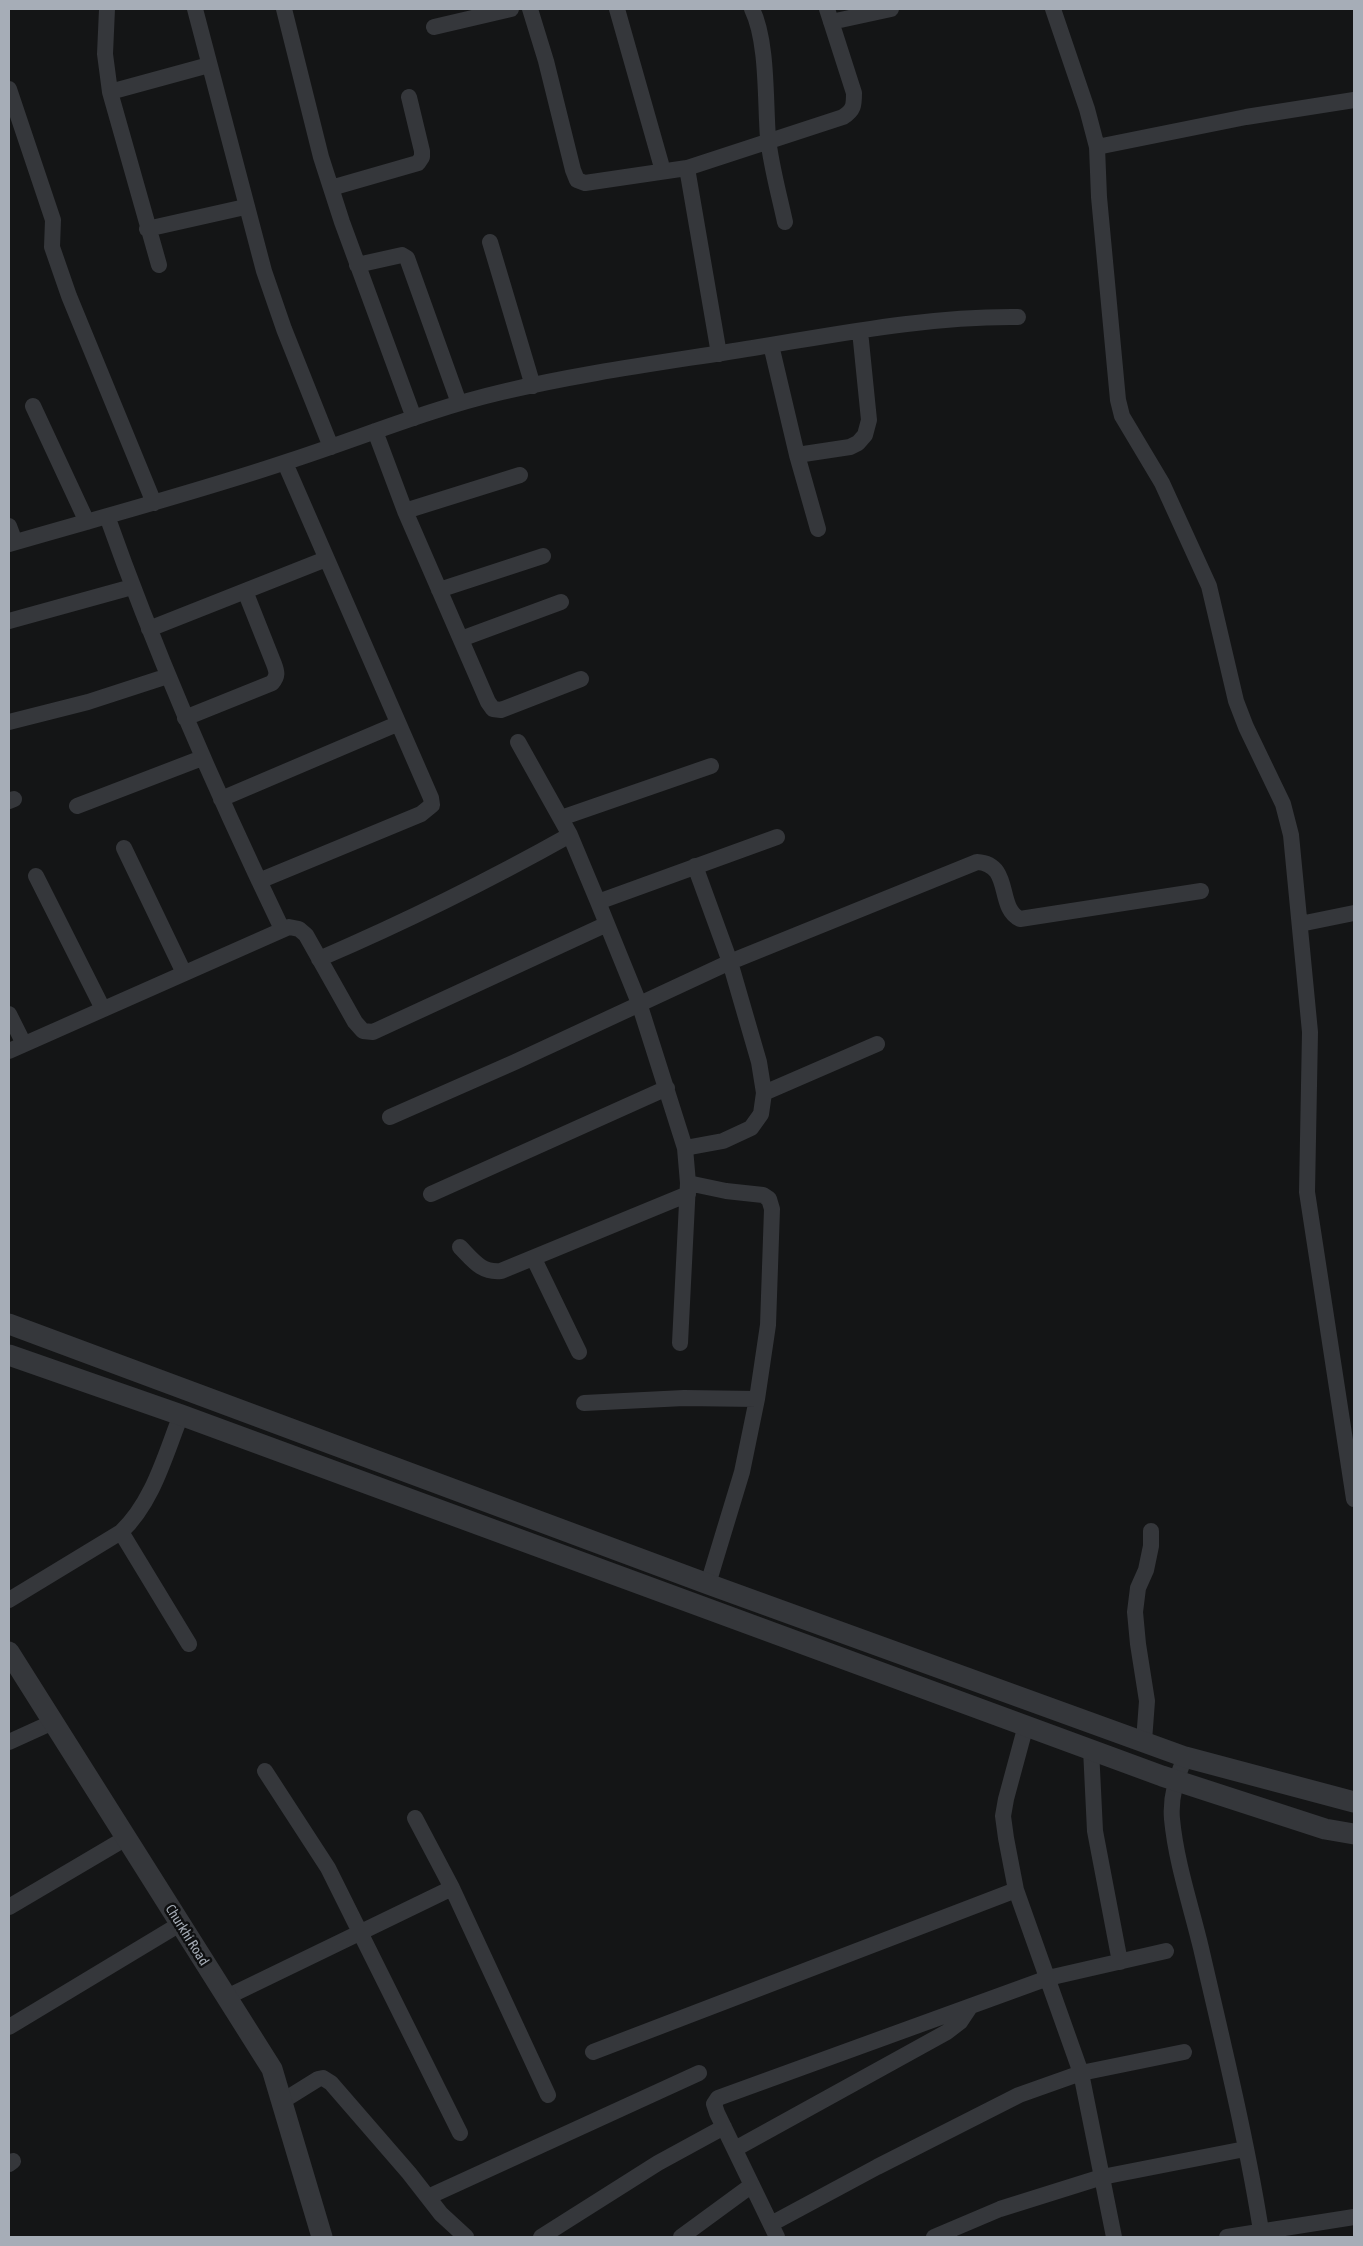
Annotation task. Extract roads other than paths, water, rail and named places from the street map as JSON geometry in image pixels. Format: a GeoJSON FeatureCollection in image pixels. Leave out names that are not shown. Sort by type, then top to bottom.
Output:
{"type":"FeatureCollection","features":[{"type":"Feature","properties":{"kind":"street"},"geometry":{"type":"LineString","coordinates":[[107,9],[105,54],[110,92],[147,229],[159,265]]}},
{"type":"Feature","properties":{"kind":"street"},"geometry":{"type":"LineString","coordinates":[[195,9],[245,207],[281,321],[331,446]]}},
{"type":"Feature","properties":{"kind":"street"},"geometry":{"type":"LineString","coordinates":[[284,9],[331,188],[357,265],[414,418]]}},
{"type":"Feature","properties":{"kind":"street"},"geometry":{"type":"LineString","coordinates":[[434,27],[511,9]]}},
{"type":"Feature","properties":{"kind":"street"},"geometry":{"type":"LineString","coordinates":[[530,9],[546,61],[577,180],[585,183],[686,168],[843,117],[852,111],[854,93],[829,15],[891,9]]}},
{"type":"Feature","properties":{"kind":"street"},"geometry":{"type":"LineString","coordinates":[[617,9],[663,171]]}},
{"type":"Feature","properties":{"kind":"street"},"geometry":{"type":"LineString","coordinates":[[752,9],[756,17],[762,50],[769,141],[785,222]]}},
{"type":"Feature","properties":{"kind":"street"},"geometry":{"type":"LineString","coordinates":[[1053,9],[1087,109],[1097,147],[1099,197],[1118,400],[1122,416],[1162,483],[1209,586],[1236,701],[1246,727],[1283,804],[1291,836],[1310,1032],[1307,1192],[1354,1500]]}},
{"type":"Feature","properties":{"kind":"street"},"geometry":{"type":"LineString","coordinates":[[110,92],[209,65]]}},
{"type":"Feature","properties":{"kind":"street"},"geometry":{"type":"LineString","coordinates":[[9,89],[53,220],[52,247],[69,296],[154,503]]}},
{"type":"Feature","properties":{"kind":"street"},"geometry":{"type":"LineString","coordinates":[[331,188],[418,163],[422,158],[422,150],[409,97]]}},
{"type":"Feature","properties":{"kind":"street"},"geometry":{"type":"LineString","coordinates":[[1097,147],[1246,117],[1354,100]]}},
{"type":"Feature","properties":{"kind":"street"},"geometry":{"type":"LineString","coordinates":[[686,168],[719,354]]}},
{"type":"Feature","properties":{"kind":"street"},"geometry":{"type":"LineString","coordinates":[[147,229],[245,207]]}},
{"type":"Feature","properties":{"kind":"street"},"geometry":{"type":"LineString","coordinates":[[490,242],[533,386]]}},
{"type":"Feature","properties":{"kind":"street"},"geometry":{"type":"LineString","coordinates":[[357,265],[402,255],[408,258],[459,403]]}},
{"type":"Feature","properties":{"kind":"street"},"geometry":{"type":"LineString","coordinates":[[9,526],[12,543],[154,503],[285,463],[459,403],[533,386],[860,331],[932,321],[1018,317]]}},
{"type":"Feature","properties":{"kind":"street"},"geometry":{"type":"LineString","coordinates":[[797,455],[850,447],[858,443],[865,435],[870,420],[860,331]]}},
{"type":"Feature","properties":{"kind":"street"},"geometry":{"type":"LineString","coordinates":[[771,345],[797,455],[818,529]]}},
{"type":"Feature","properties":{"kind":"street"},"geometry":{"type":"LineString","coordinates":[[33,406],[87,522]]}},
{"type":"Feature","properties":{"kind":"street"},"geometry":{"type":"LineString","coordinates":[[375,431],[405,511],[492,709],[501,710],[580,678]]}},
{"type":"Feature","properties":{"kind":"street"},"geometry":{"type":"LineString","coordinates":[[259,881],[337,850],[427,810],[432,805],[431,798],[397,724],[285,463]]}},
{"type":"Feature","properties":{"kind":"street"},"geometry":{"type":"LineString","coordinates":[[405,511],[520,475]]}},
{"type":"Feature","properties":{"kind":"street"},"geometry":{"type":"LineString","coordinates":[[107,516],[132,587],[185,718],[282,929]]}},
{"type":"Feature","properties":{"kind":"street"},"geometry":{"type":"LineString","coordinates":[[439,590],[543,556]]}},
{"type":"Feature","properties":{"kind":"street"},"geometry":{"type":"LineString","coordinates":[[149,629],[326,559]]}},
{"type":"Feature","properties":{"kind":"street"},"geometry":{"type":"LineString","coordinates":[[9,621],[132,587]]}},
{"type":"Feature","properties":{"kind":"street"},"geometry":{"type":"LineString","coordinates":[[185,718],[272,683],[276,678],[277,672],[245,591]]}},
{"type":"Feature","properties":{"kind":"street"},"geometry":{"type":"LineString","coordinates":[[460,639],[561,602]]}},
{"type":"Feature","properties":{"kind":"street"},"geometry":{"type":"LineString","coordinates":[[9,722],[88,702],[168,676]]}},
{"type":"Feature","properties":{"kind":"street"},"geometry":{"type":"LineString","coordinates":[[221,799],[397,724]]}},
{"type":"Feature","properties":{"kind":"street"},"geometry":{"type":"LineString","coordinates":[[518,742],[570,835],[598,902],[639,1003],[685,1148],[688,1189],[680,1343]]}},
{"type":"Feature","properties":{"kind":"street"},"geometry":{"type":"LineString","coordinates":[[76,806],[202,758]]}},
{"type":"Feature","properties":{"kind":"street"},"geometry":{"type":"LineString","coordinates":[[561,818],[711,766]]}},
{"type":"Feature","properties":{"kind":"street"},"geometry":{"type":"LineString","coordinates":[[319,959],[390,928],[484,883],[570,835]]}},
{"type":"Feature","properties":{"kind":"street"},"geometry":{"type":"LineString","coordinates":[[598,902],[777,837]]}},
{"type":"Feature","properties":{"kind":"street"},"geometry":{"type":"LineString","coordinates":[[124,848],[184,973]]}},
{"type":"Feature","properties":{"kind":"street"},"geometry":{"type":"LineString","coordinates":[[390,1117],[515,1062],[730,962],[977,862],[987,863],[995,868],[1010,908],[1014,916],[1020,919],[1201,890]]}},
{"type":"Feature","properties":{"kind":"street"},"geometry":{"type":"LineString","coordinates":[[685,1148],[723,1141],[751,1128],[761,1114],[764,1093],[760,1062],[730,962],[695,866]]}},
{"type":"Feature","properties":{"kind":"street"},"geometry":{"type":"LineString","coordinates":[[36,876],[103,1009]]}},
{"type":"Feature","properties":{"kind":"street"},"geometry":{"type":"LineString","coordinates":[[1300,924],[1354,913]]}},
{"type":"Feature","properties":{"kind":"street"},"geometry":{"type":"LineString","coordinates":[[9,1051],[282,929],[299,929],[306,935],[355,1022],[364,1030],[373,1032],[607,924]]}},
{"type":"Feature","properties":{"kind":"street"},"geometry":{"type":"LineString","coordinates":[[9,1014],[24,1044]]}},
{"type":"Feature","properties":{"kind":"street"},"geometry":{"type":"LineString","coordinates":[[764,1093],[877,1044]]}},
{"type":"Feature","properties":{"kind":"street"},"geometry":{"type":"LineString","coordinates":[[430,1194],[667,1088]]}},
{"type":"Feature","properties":{"kind":"street"},"geometry":{"type":"LineString","coordinates":[[460,1247],[480,1268],[490,1272],[501,1272],[688,1189],[763,1195],[769,1199],[772,1209],[768,1324],[757,1399],[742,1472],[708,1584]]}},
{"type":"Feature","properties":{"kind":"street"},"geometry":{"type":"LineString","coordinates":[[534,1258],[579,1352]]}},
{"type":"Feature","properties":{"kind":"street"},"geometry":{"type":"LineString","coordinates":[[9,1324],[708,1584],[1185,1756],[1354,1802]]}},
{"type":"Feature","properties":{"kind":"street"},"geometry":{"type":"LineString","coordinates":[[9,1355],[180,1415],[1176,1780],[1325,1829],[1354,1834]]}},
{"type":"Feature","properties":{"kind":"street"},"geometry":{"type":"LineString","coordinates":[[584,1403],[684,1398],[757,1399]]}},
{"type":"Feature","properties":{"kind":"street"},"geometry":{"type":"LineString","coordinates":[[9,1600],[121,1532],[134,1520],[146,1502],[180,1415]]}},
{"type":"Feature","properties":{"kind":"street"},"geometry":{"type":"LineString","coordinates":[[1144,1741],[1147,1701],[1135,1612],[1138,1588],[1146,1570],[1151,1546],[1151,1531]]}},
{"type":"Feature","properties":{"kind":"street"},"geometry":{"type":"LineString","coordinates":[[121,1532],[189,1644]]}},
{"type":"Feature","properties":{"kind":"street","name":"Churkhi Road"},"geometry":{"type":"LineString","coordinates":[[9,1652],[272,2069],[322,2237]]}},
{"type":"Feature","properties":{"kind":"street"},"geometry":{"type":"LineString","coordinates":[[9,1742],[53,1722]]}},
{"type":"Feature","properties":{"kind":"street"},"geometry":{"type":"LineString","coordinates":[[1026,1725],[1003,1816],[1016,1890],[1081,2073],[1114,2237]]}},
{"type":"Feature","properties":{"kind":"street"},"geometry":{"type":"LineString","coordinates":[[1091,1749],[1095,1831],[1120,1962]]}},
{"type":"Feature","properties":{"kind":"street"},"geometry":{"type":"LineString","coordinates":[[1185,1756],[1176,1780],[1172,1798],[1174,1827],[1262,2234]]}},
{"type":"Feature","properties":{"kind":"street"},"geometry":{"type":"LineString","coordinates":[[265,1771],[328,1868],[460,2133]]}},
{"type":"Feature","properties":{"kind":"street"},"geometry":{"type":"LineString","coordinates":[[415,1818],[452,1888],[548,2095]]}},
{"type":"Feature","properties":{"kind":"street"},"geometry":{"type":"LineString","coordinates":[[9,1907],[126,1838]]}},
{"type":"Feature","properties":{"kind":"street"},"geometry":{"type":"LineString","coordinates":[[226,1997],[452,1888]]}},
{"type":"Feature","properties":{"kind":"street"},"geometry":{"type":"LineString","coordinates":[[593,2052],[1016,1890]]}},
{"type":"Feature","properties":{"kind":"street"},"geometry":{"type":"LineString","coordinates":[[9,2027],[180,1924]]}},
{"type":"Feature","properties":{"kind":"street"},"geometry":{"type":"LineString","coordinates":[[1166,1951],[1048,1978],[726,2094],[718,2098],[714,2104],[774,2231],[975,2116],[1019,2095],[1081,2073],[1184,2052]]}},
{"type":"Feature","properties":{"kind":"street"},"geometry":{"type":"LineString","coordinates":[[735,2149],[947,2032],[960,2022],[970,2006]]}},
{"type":"Feature","properties":{"kind":"street"},"geometry":{"type":"LineString","coordinates":[[428,2197],[699,2073]]}},
{"type":"Feature","properties":{"kind":"street"},"geometry":{"type":"LineString","coordinates":[[281,2102],[318,2079],[323,2078],[331,2083],[441,2214],[466,2237]]}},
{"type":"Feature","properties":{"kind":"street"},"geometry":{"type":"LineString","coordinates":[[541,2237],[658,2163],[724,2127]]}},
{"type":"Feature","properties":{"kind":"street"},"geometry":{"type":"LineString","coordinates":[[934,2237],[1000,2209],[1102,2177],[1245,2149]]}},
{"type":"Feature","properties":{"kind":"street"},"geometry":{"type":"LineString","coordinates":[[681,2237],[752,2185]]}},
{"type":"Feature","properties":{"kind":"street"},"geometry":{"type":"LineString","coordinates":[[1227,2237],[1262,2234],[1354,2217]]}}]}
